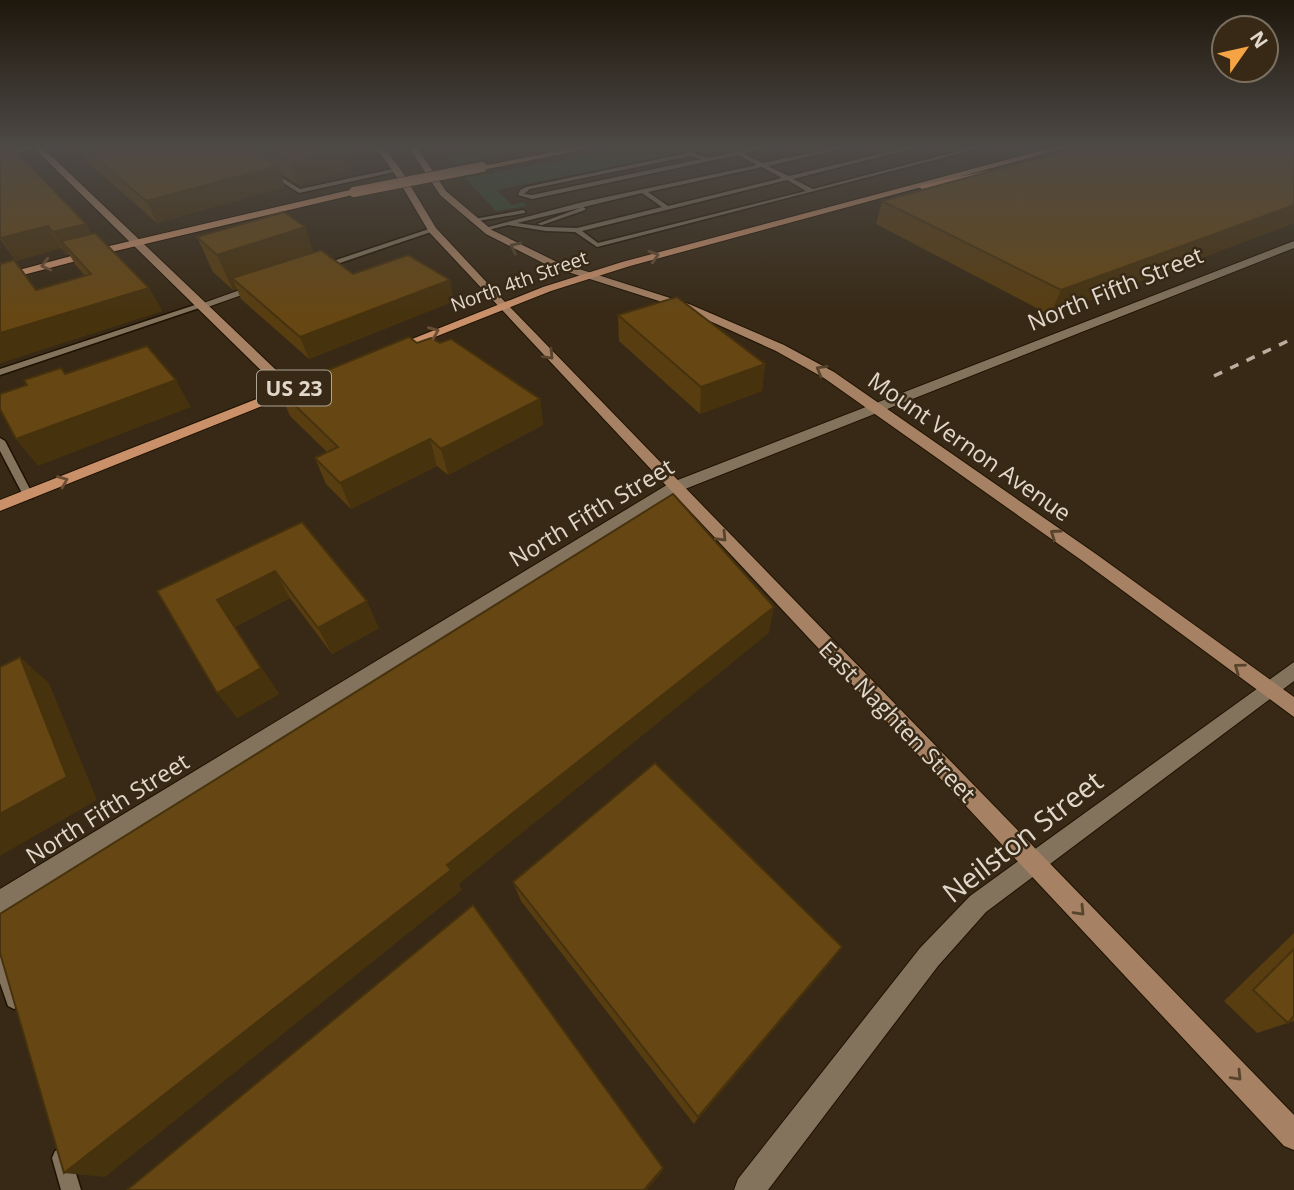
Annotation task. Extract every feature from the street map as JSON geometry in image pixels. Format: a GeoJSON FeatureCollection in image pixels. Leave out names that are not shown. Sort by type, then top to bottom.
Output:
{"type":"FeatureCollection","features":[{"type":"Feature","properties":{"kind":"main road"},"geometry":{"type":"LineString","coordinates":[[95,202],[289,390]]}},
{"type":"Feature","properties":{"kind":"main road"},"geometry":{"type":"LineString","coordinates":[[0,278],[305,202]]}},
{"type":"Feature","properties":{"kind":"main road","name":"East Naghten Street"},"geometry":{"type":"LineString","coordinates":[[414,202],[432,230],[502,305],[1294,1136]]}},
{"type":"Feature","properties":{"kind":"main road"},"geometry":{"type":"LineString","coordinates":[[451,202],[457,208]]}},
{"type":"Feature","properties":{"kind":"main road","name":"North 4th Street"},"geometry":{"type":"LineString","coordinates":[[379,354],[502,305],[589,275],[864,202]]}},
{"type":"Feature","properties":{"kind":"main road"},"geometry":{"type":"LineString","coordinates":[[417,207],[435,204],[457,208]]}},
{"type":"Feature","properties":{"kind":"main road","name":"Mount Vernon Avenue"},"geometry":{"type":"LineString","coordinates":[[457,208],[484,229],[542,259],[685,306],[817,368],[878,408],[1294,708]]}},
{"type":"Feature","properties":{"kind":"main road","name":"US 23"},"geometry":{"type":"LineString","coordinates":[[0,506],[315,380]]}},
{"type":"Feature","properties":{"kind":"street","name":"North Fifth Street"},"geometry":{"type":"LineString","coordinates":[[0,903],[675,487],[1294,243]]}},
{"type":"Feature","properties":{"kind":"street"},"geometry":{"type":"LineString","coordinates":[[321,266],[334,262]]}},
{"type":"Feature","properties":{"kind":"street"},"geometry":{"type":"LineString","coordinates":[[201,306],[269,283]]}},
{"type":"Feature","properties":{"kind":"street","name":"Neilston Street"},"geometry":{"type":"LineString","coordinates":[[749,1190],[929,957],[978,904],[1294,670]]}},
{"type":"Feature","properties":{"kind":"lane"},"geometry":{"type":"LineString","coordinates":[[484,229],[541,213],[605,202]]}},
{"type":"Feature","properties":{"kind":"lane"},"geometry":{"type":"LineString","coordinates":[[658,202],[667,208]]}},
{"type":"Feature","properties":{"kind":"lane"},"geometry":{"type":"LineString","coordinates":[[509,223],[577,230],[694,202]]}},
{"type":"Feature","properties":{"kind":"lane"},"geometry":{"type":"LineString","coordinates":[[577,230],[597,245],[770,202]]}},
{"type":"Feature","properties":{"kind":"lane"},"geometry":{"type":"LineString","coordinates":[[472,220],[555,205],[579,207]]}},
{"type":"Feature","properties":{"kind":"lane"},"geometry":{"type":"LineString","coordinates":[[518,225],[579,207]]}},
{"type":"Feature","properties":{"kind":"lane"},"geometry":{"type":"LineString","coordinates":[[529,227],[562,219],[579,207]]}},
{"type":"Feature","properties":{"kind":"lane"},"geometry":{"type":"LineString","coordinates":[[334,262],[432,230]]}},
{"type":"Feature","properties":{"kind":"lane"},"geometry":{"type":"LineString","coordinates":[[0,372],[201,306]]}},
{"type":"Feature","properties":{"kind":"lane"},"geometry":{"type":"LineString","coordinates":[[0,441],[28,495]]}},
{"type":"Feature","properties":{"kind":"lane"},"geometry":{"type":"LineString","coordinates":[[0,954],[19,1018]]}},
{"type":"Feature","properties":{"kind":"lane"},"geometry":{"type":"LineString","coordinates":[[55,1137],[71,1190]]}},
{"type":"Feature","properties":{"kind":"green space"},"geometry":{"type":"Polygon","coordinates":[[[487,202],[508,202],[512,205],[523,202],[527,206],[496,211],[487,202]]]}},
{"type":"Feature","properties":{"kind":"building"},"geometry":{"type":"Polygon","coordinates":[[[0,202],[64,202],[86,224],[53,232],[48,226],[1,238],[0,202]]]}},
{"type":"Feature","properties":{"kind":"building"},"geometry":{"type":"Polygon","coordinates":[[[883,202],[1294,202],[1294,205],[1061,290],[883,202]]]}},
{"type":"Feature","properties":{"kind":"building"},"geometry":{"type":"Polygon","coordinates":[[[284,212],[305,227],[217,255],[197,237],[284,212]]]}},
{"type":"Feature","properties":{"kind":"building"},"geometry":{"type":"Polygon","coordinates":[[[95,233],[149,288],[0,333],[0,264],[14,260],[36,290],[91,274],[61,241],[95,233]]]}},
{"type":"Feature","properties":{"kind":"building"},"geometry":{"type":"Polygon","coordinates":[[[321,250],[353,274],[408,255],[450,280],[300,337],[232,278],[321,250]]]}},
{"type":"Feature","properties":{"kind":"building"},"geometry":{"type":"Polygon","coordinates":[[[677,297],[765,364],[701,387],[618,315],[677,297]]]}},
{"type":"Feature","properties":{"kind":"building"},"geometry":{"type":"Polygon","coordinates":[[[409,337],[417,343],[431,338],[440,343],[451,339],[540,399],[441,449],[430,439],[340,483],[315,458],[338,447],[279,390],[409,337]]]}},
{"type":"Feature","properties":{"kind":"building"},"geometry":{"type":"Polygon","coordinates":[[[147,346],[176,380],[16,439],[0,409],[0,394],[27,385],[24,380],[61,368],[65,374],[147,346]]]}},
{"type":"Feature","properties":{"kind":"building"},"geometry":{"type":"Polygon","coordinates":[[[673,494],[774,607],[447,865],[451,870],[64,1173],[0,953],[0,914],[673,494]]]}},
{"type":"Feature","properties":{"kind":"building"},"geometry":{"type":"Polygon","coordinates":[[[302,522],[367,601],[318,628],[275,571],[217,600],[261,668],[217,693],[157,591],[302,522]]]}},
{"type":"Feature","properties":{"kind":"building"},"geometry":{"type":"Polygon","coordinates":[[[20,657],[67,777],[0,814],[0,667],[20,657]]]}},
{"type":"Feature","properties":{"kind":"building"},"geometry":{"type":"Polygon","coordinates":[[[655,763],[842,947],[698,1117],[513,882],[655,763]]]}},
{"type":"Feature","properties":{"kind":"building"},"geometry":{"type":"Polygon","coordinates":[[[473,905],[663,1168],[644,1190],[127,1190],[473,905]]]}},
{"type":"Feature","properties":{"kind":"building"},"geometry":{"type":"Polygon","coordinates":[[[1294,949],[1294,1016],[1288,1023],[1253,990],[1294,949]]]}},
{"type":"Feature","properties":{"kind":"railway"},"geometry":{"type":"LineString","coordinates":[[1214,376],[1294,338]]}}]}
